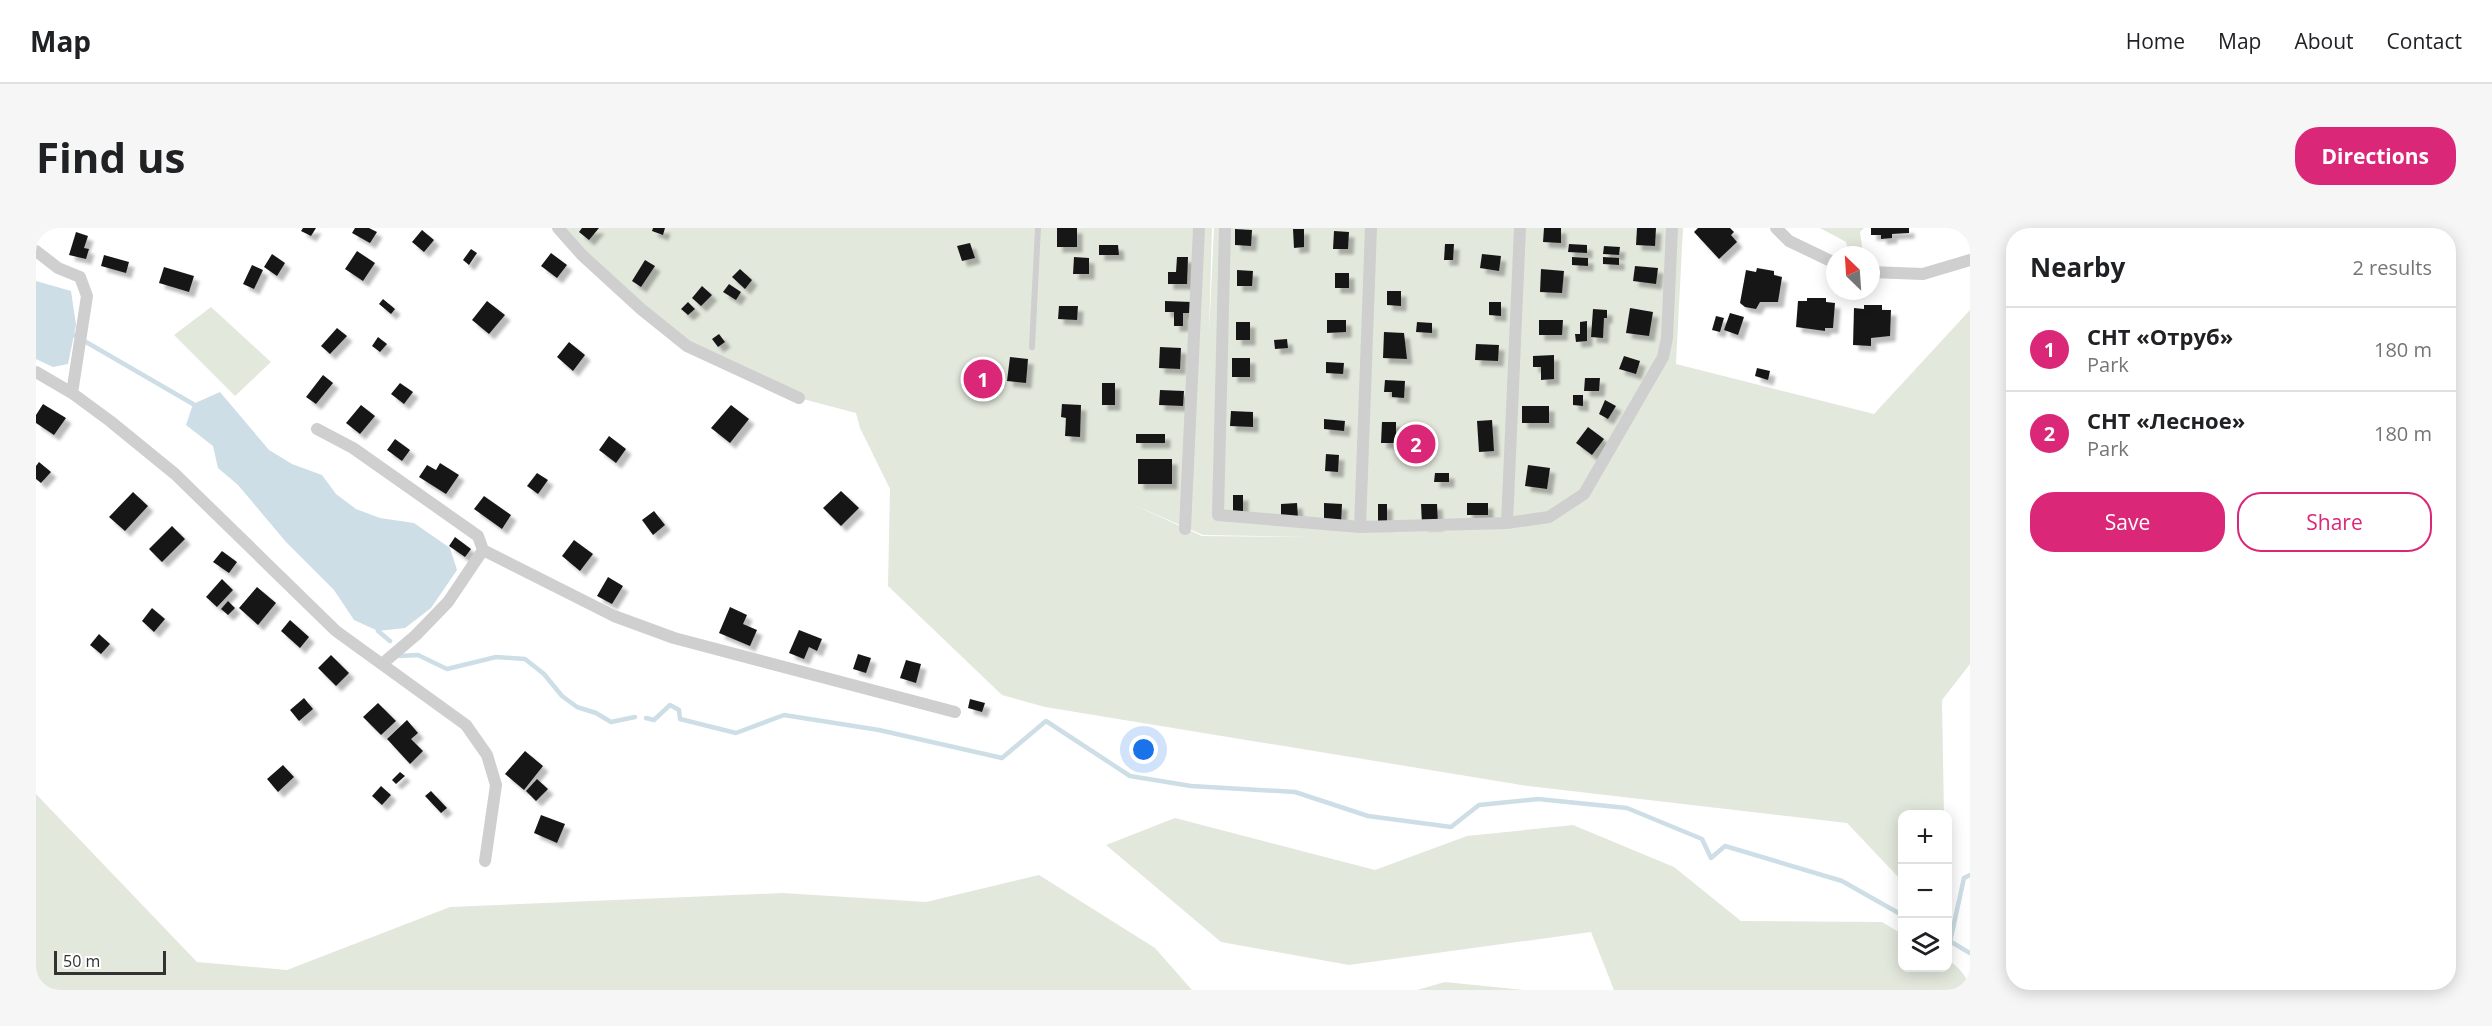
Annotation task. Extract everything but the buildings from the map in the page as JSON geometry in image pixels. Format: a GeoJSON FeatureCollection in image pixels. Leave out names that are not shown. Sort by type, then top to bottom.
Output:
{"type":"FeatureCollection","features":[{"type":"Feature","properties":{"kind":"street"},"geometry":{"type":"LineString","coordinates":[[558,228],[616,286],[687,346],[799,399]]}},
{"type":"Feature","properties":{"kind":"street"},"geometry":{"type":"LineString","coordinates":[[1185,529],[1199,228]]}},
{"type":"Feature","properties":{"kind":"street"},"geometry":{"type":"LineString","coordinates":[[1225,228],[1218,515],[1360,527],[1507,523],[1549,516],[1584,494],[1663,357],[1667,338],[1672,228]]}},
{"type":"Feature","properties":{"kind":"street"},"geometry":{"type":"LineString","coordinates":[[1360,527],[1371,228]]}},
{"type":"Feature","properties":{"kind":"street"},"geometry":{"type":"LineString","coordinates":[[1507,523],[1520,228]]}},
{"type":"Feature","properties":{"kind":"street"},"geometry":{"type":"LineString","coordinates":[[1776,228],[1789,241],[1826,259]]}},
{"type":"Feature","properties":{"kind":"street"},"geometry":{"type":"LineString","coordinates":[[36,251],[58,268],[80,277],[87,296],[72,393]]}},
{"type":"Feature","properties":{"kind":"street"},"geometry":{"type":"LineString","coordinates":[[1880,272],[1923,274],[1970,260]]}},
{"type":"Feature","properties":{"kind":"street"},"geometry":{"type":"LineString","coordinates":[[36,372],[72,393],[174,474],[336,631],[466,725],[487,755],[496,785],[485,861]]}},
{"type":"Feature","properties":{"kind":"street"},"geometry":{"type":"LineString","coordinates":[[317,429],[353,448],[478,536],[483,550],[614,616],[674,638],[955,712]]}},
{"type":"Feature","properties":{"kind":"street"},"geometry":{"type":"LineString","coordinates":[[382,664],[417,635],[448,602],[483,550]]}},
{"type":"Feature","properties":{"kind":"lane"},"geometry":{"type":"LineString","coordinates":[[1032,347],[1038,228]]}},
{"type":"Feature","properties":{"kind":"shaded area"},"geometry":{"type":"Polygon","coordinates":[[[558,228],[1212,228],[1209,334],[1214,228],[1683,228],[1676,364],[1874,414],[1970,310],[1970,664],[1942,700],[1944,810],[1898,810],[1898,877],[1847,823],[1528,786],[1045,707],[1002,695],[888,586],[890,489],[860,428],[856,413],[799,398],[687,346],[558,228]],[[1132,504],[1202,536],[1308,537],[1203,535],[1132,504]]]}},
{"type":"Feature","properties":{"kind":"shaded area"},"geometry":{"type":"Polygon","coordinates":[[[1820,228],[1864,228],[1860,232],[1862,246],[1847,246],[1846,242],[1820,228]]]}},
{"type":"Feature","properties":{"kind":"shaded area"},"geometry":{"type":"Polygon","coordinates":[[[36,281],[71,291],[76,325],[68,364],[53,367],[36,359],[36,281]]]}},
{"type":"Feature","properties":{"kind":"shaded area"},"geometry":{"type":"Polygon","coordinates":[[[211,307],[271,362],[235,396],[174,335],[211,307]]]}},
{"type":"Feature","properties":{"kind":"shaded area"},"geometry":{"type":"Polygon","coordinates":[[[220,392],[269,450],[292,464],[322,475],[336,494],[356,509],[380,518],[414,523],[450,548],[457,570],[431,608],[405,628],[378,631],[354,620],[334,590],[286,542],[238,485],[218,468],[213,446],[186,425],[193,404],[220,392]]]}},
{"type":"Feature","properties":{"kind":"shaded area"},"geometry":{"type":"Polygon","coordinates":[[[36,794],[197,962],[287,970],[450,907],[783,893],[926,902],[1039,875],[1155,948],[1192,990],[36,990],[36,794]]]}},
{"type":"Feature","properties":{"kind":"shaded area"},"geometry":{"type":"Polygon","coordinates":[[[1175,818],[1375,870],[1467,836],[1573,825],[1674,867],[1741,921],[1882,922],[1898,932],[1898,972],[1952,972],[1952,963],[1968,981],[1970,990],[1614,990],[1591,932],[1349,965],[1221,942],[1106,845],[1175,818]]]}},
{"type":"Feature","properties":{"kind":"shaded area"},"geometry":{"type":"Polygon","coordinates":[[[1445,982],[1524,990],[1417,990],[1445,982]]]}},
{"type":"Feature","properties":{"kind":"waterway"},"geometry":{"type":"LineString","coordinates":[[74,335],[193,404]]}},
{"type":"Feature","properties":{"kind":"waterway"},"geometry":{"type":"LineString","coordinates":[[378,631],[390,641]]}},
{"type":"Feature","properties":{"kind":"waterway"},"geometry":{"type":"LineString","coordinates":[[400,656],[418,655],[447,669],[496,657],[525,659],[544,674],[562,696],[577,707],[596,713],[611,722],[635,717]]}},
{"type":"Feature","properties":{"kind":"waterway"},"geometry":{"type":"LineString","coordinates":[[646,718],[654,720],[670,705],[679,710],[680,719],[736,733],[784,715],[879,730],[1002,758],[1046,721],[1130,776],[1191,786],[1295,792],[1368,816],[1451,827],[1479,805],[1538,799],[1627,808],[1702,839],[1711,858],[1725,846],[1842,881],[1898,913]]}},
{"type":"Feature","properties":{"kind":"waterway"},"geometry":{"type":"LineString","coordinates":[[1952,933],[1964,878],[1970,875]]}},
{"type":"Feature","properties":{"kind":"waterway"},"geometry":{"type":"LineString","coordinates":[[1952,942],[1970,953]]}},
{"type":"Feature","properties":{"kind":"place","name":"СНТ «Отруб»"},"geometry":{"type":"Point","coordinates":[983,379]}},
{"type":"Feature","properties":{"kind":"place","name":"СНТ «Лесное»"},"geometry":{"type":"Point","coordinates":[1416,444]}}]}
